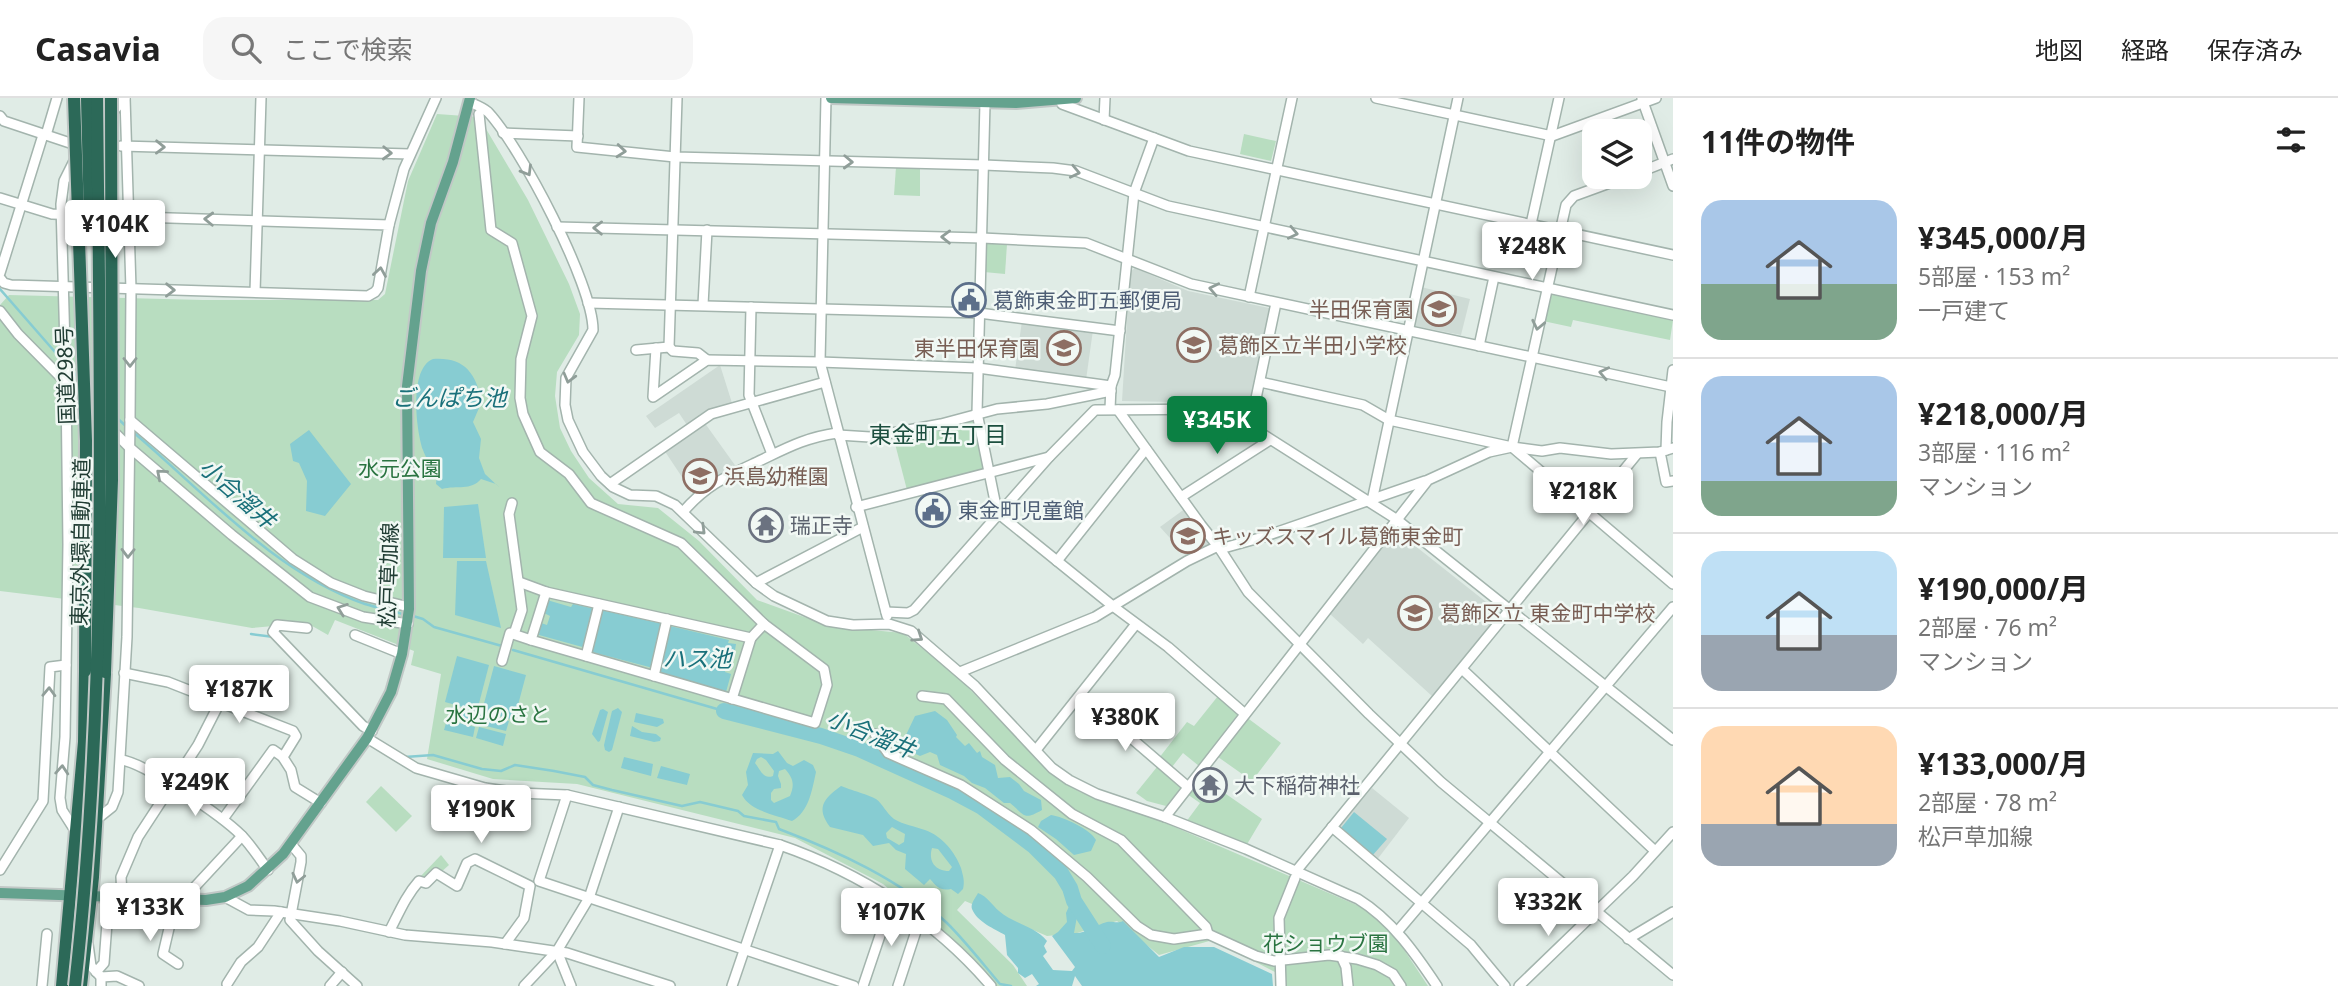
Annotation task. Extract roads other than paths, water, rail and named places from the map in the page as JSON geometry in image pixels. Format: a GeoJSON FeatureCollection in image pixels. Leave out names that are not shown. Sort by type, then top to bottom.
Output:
{"type":"FeatureCollection","features":[{"type":"Feature","properties":{"kind":"highway","name":"国道298号"},"geometry":{"type":"LineString","coordinates":[[62,986],[85,742],[86,441],[74,98]]}},
{"type":"Feature","properties":{"kind":"highway","name":"東京外環自動車道"},"geometry":{"type":"LineString","coordinates":[[69,986],[90,684],[93,573],[94,439],[87,98]]}},
{"type":"Feature","properties":{"kind":"highway","name":"東京外環自動車道"},"geometry":{"type":"LineString","coordinates":[[75,986],[85,895],[96,682],[101,463],[97,98]]}},
{"type":"Feature","properties":{"kind":"highway"},"geometry":{"type":"LineString","coordinates":[[81,986],[97,819],[112,480],[111,98]]}},
{"type":"Feature","properties":{"kind":"main road"},"geometry":{"type":"LineString","coordinates":[[829,98],[985,103],[1076,98]]}},
{"type":"Feature","properties":{"kind":"main road","name":"松戸草加線"},"geometry":{"type":"LineString","coordinates":[[0,893],[122,895],[206,900],[225,897],[248,886],[268,870],[291,844],[369,735],[391,692],[409,615],[406,417],[408,375],[426,242],[453,163],[469,100]]}},
{"type":"Feature","properties":{"kind":"street"},"geometry":{"type":"LineString","coordinates":[[57,98],[20,204],[1,280],[63,287],[372,295],[378,288],[388,225],[397,190],[436,98]]}},
{"type":"Feature","properties":{"kind":"street"},"geometry":{"type":"LineString","coordinates":[[97,819],[112,807],[117,799],[121,760],[130,436],[131,289],[125,98]]}},
{"type":"Feature","properties":{"kind":"street"},"geometry":{"type":"LineString","coordinates":[[77,833],[62,810],[60,798],[65,737],[66,665],[66,357],[61,215],[64,181],[83,146],[125,98]]}},
{"type":"Feature","properties":{"kind":"street"},"geometry":{"type":"LineString","coordinates":[[255,292],[261,98]]}},
{"type":"Feature","properties":{"kind":"street"},"geometry":{"type":"LineString","coordinates":[[579,98],[578,147],[675,157],[984,165],[1076,171],[1168,206],[1673,315]]}},
{"type":"Feature","properties":{"kind":"street"},"geometry":{"type":"LineString","coordinates":[[669,347],[677,98]]}},
{"type":"Feature","properties":{"kind":"street"},"geometry":{"type":"LineString","coordinates":[[829,98],[820,362],[856,507],[889,624]]}},
{"type":"Feature","properties":{"kind":"street"},"geometry":{"type":"LineString","coordinates":[[1104,120],[1105,98]]}},
{"type":"Feature","properties":{"kind":"street"},"geometry":{"type":"LineString","coordinates":[[1250,297],[1292,98]]}},
{"type":"Feature","properties":{"kind":"street"},"geometry":{"type":"LineString","coordinates":[[1376,98],[1552,136],[1642,100],[1656,98]]}},
{"type":"Feature","properties":{"kind":"street"},"geometry":{"type":"LineString","coordinates":[[1370,501],[1458,98]]}},
{"type":"Feature","properties":{"kind":"street"},"geometry":{"type":"LineString","coordinates":[[1531,224],[1559,98]]}},
{"type":"Feature","properties":{"kind":"street"},"geometry":{"type":"LineString","coordinates":[[469,100],[485,110],[532,178],[557,227],[588,303],[593,330],[566,378],[565,405],[568,420],[583,452],[601,476],[626,494],[649,494],[664,498],[683,512],[756,583],[774,596],[827,621],[853,625],[889,624],[919,636],[960,672],[1060,775],[1085,789],[1165,817],[1358,899],[1383,916],[1437,986]]}},
{"type":"Feature","properties":{"kind":"street"},"geometry":{"type":"LineString","coordinates":[[1059,100],[1104,120],[1189,151],[1673,255]]}},
{"type":"Feature","properties":{"kind":"street"},"geometry":{"type":"LineString","coordinates":[[1642,100],[1669,161],[1673,187]]}},
{"type":"Feature","properties":{"kind":"street"},"geometry":{"type":"LineString","coordinates":[[985,103],[977,413],[999,515],[1168,647],[1245,714]]}},
{"type":"Feature","properties":{"kind":"street"},"geometry":{"type":"LineString","coordinates":[[479,114],[491,230],[512,243],[532,316],[521,359],[520,398],[523,414],[540,452],[569,474],[591,503],[681,542],[764,624],[824,669],[827,685],[815,723],[510,633],[502,661]]}},
{"type":"Feature","properties":{"kind":"street"},"geometry":{"type":"LineString","coordinates":[[0,116],[4,121],[83,146],[410,154]]}},
{"type":"Feature","properties":{"kind":"street"},"geometry":{"type":"LineString","coordinates":[[503,133],[578,135]]}},
{"type":"Feature","properties":{"kind":"street"},"geometry":{"type":"LineString","coordinates":[[1154,138],[1134,193],[1115,375],[1111,388],[1114,410],[1219,547],[1248,592],[1441,782],[1673,975]]}},
{"type":"Feature","properties":{"kind":"street"},"geometry":{"type":"LineString","coordinates":[[1652,167],[1669,161]]}},
{"type":"Feature","properties":{"kind":"street"},"geometry":{"type":"LineString","coordinates":[[1512,447],[1559,230],[1569,200],[1596,189]]}},
{"type":"Feature","properties":{"kind":"street"},"geometry":{"type":"LineString","coordinates":[[0,198],[61,215],[388,225]]}},
{"type":"Feature","properties":{"kind":"street"},"geometry":{"type":"LineString","coordinates":[[557,227],[1086,243],[1191,284],[1671,387]]}},
{"type":"Feature","properties":{"kind":"street"},"geometry":{"type":"LineString","coordinates":[[703,305],[707,230]]}},
{"type":"Feature","properties":{"kind":"street"},"geometry":{"type":"LineString","coordinates":[[1479,346],[1494,277]]}},
{"type":"Feature","properties":{"kind":"street"},"geometry":{"type":"LineString","coordinates":[[588,303],[979,313],[1120,331]]}},
{"type":"Feature","properties":{"kind":"street"},"geometry":{"type":"LineString","coordinates":[[1250,426],[1276,303]]}},
{"type":"Feature","properties":{"kind":"street"},"geometry":{"type":"LineString","coordinates":[[751,307],[750,403],[772,454]]}},
{"type":"Feature","properties":{"kind":"street"},"geometry":{"type":"LineString","coordinates":[[0,311],[129,447],[310,597],[363,617],[409,615]]}},
{"type":"Feature","properties":{"kind":"street"},"geometry":{"type":"LineString","coordinates":[[636,350],[669,347],[673,351],[698,353],[706,360]]}},
{"type":"Feature","properties":{"kind":"street"},"geometry":{"type":"LineString","coordinates":[[656,348],[653,397],[706,360],[978,368],[1111,388]]}},
{"type":"Feature","properties":{"kind":"street"},"geometry":{"type":"LineString","coordinates":[[1673,370],[1666,482],[1673,481]]}},
{"type":"Feature","properties":{"kind":"street"},"geometry":{"type":"LineString","coordinates":[[610,484],[711,414],[825,382]]}},
{"type":"Feature","properties":{"kind":"street"},"geometry":{"type":"LineString","coordinates":[[1260,383],[1363,405],[1389,420],[1512,447],[1542,451],[1560,448],[1595,454],[1637,454],[1666,450]]}},
{"type":"Feature","properties":{"kind":"street"},"geometry":{"type":"LineString","coordinates":[[683,512],[698,494],[728,474],[814,437],[838,434],[870,437],[941,424],[977,413],[1047,404],[1111,388]]}},
{"type":"Feature","properties":{"kind":"street"},"geometry":{"type":"LineString","coordinates":[[886,612],[908,613],[914,610],[1049,457],[1095,410],[1223,409],[1396,519],[1673,740]]}},
{"type":"Feature","properties":{"kind":"street"},"geometry":{"type":"LineString","coordinates":[[130,421],[293,559],[331,583],[409,615]]}},
{"type":"Feature","properties":{"kind":"street"},"geometry":{"type":"LineString","coordinates":[[1181,497],[1270,440]]}},
{"type":"Feature","properties":{"kind":"street"},"geometry":{"type":"LineString","coordinates":[[960,672],[1114,607],[1187,561],[1219,547],[1269,535],[1370,501],[1427,480],[1489,452],[1512,447]]}},
{"type":"Feature","properties":{"kind":"street"},"geometry":{"type":"LineString","coordinates":[[1512,447],[1673,584]]}},
{"type":"Feature","properties":{"kind":"street"},"geometry":{"type":"LineString","coordinates":[[1057,561],[1146,450]]}},
{"type":"Feature","properties":{"kind":"street"},"geometry":{"type":"LineString","coordinates":[[1281,986],[1280,911],[1296,874],[1637,454]]}},
{"type":"Feature","properties":{"kind":"street"},"geometry":{"type":"LineString","coordinates":[[856,507],[1049,457]]}},
{"type":"Feature","properties":{"kind":"street"},"geometry":{"type":"LineString","coordinates":[[1165,817],[1427,480]]}},
{"type":"Feature","properties":{"kind":"street"},"geometry":{"type":"LineString","coordinates":[[512,503],[509,514],[522,610],[514,634]]}},
{"type":"Feature","properties":{"kind":"street"},"geometry":{"type":"LineString","coordinates":[[756,583],[863,527]]}},
{"type":"Feature","properties":{"kind":"street"},"geometry":{"type":"LineString","coordinates":[[519,582],[546,592],[751,638]]}},
{"type":"Feature","properties":{"kind":"street"},"geometry":{"type":"LineString","coordinates":[[531,640],[546,592]]}},
{"type":"Feature","properties":{"kind":"street"},"geometry":{"type":"LineString","coordinates":[[586,656],[600,604]]}},
{"type":"Feature","properties":{"kind":"street"},"geometry":{"type":"LineString","coordinates":[[1397,932],[1673,607]]}},
{"type":"Feature","properties":{"kind":"street"},"geometry":{"type":"LineString","coordinates":[[654,676],[667,619]]}},
{"type":"Feature","properties":{"kind":"street"},"geometry":{"type":"LineString","coordinates":[[732,699],[751,638],[764,624]]}},
{"type":"Feature","properties":{"kind":"street"},"geometry":{"type":"LineString","coordinates":[[1036,750],[1136,624]]}},
{"type":"Feature","properties":{"kind":"street"},"geometry":{"type":"LineString","coordinates":[[307,628],[277,625],[273,632],[369,735],[405,764],[495,790],[568,795],[780,845],[837,867],[892,900],[920,919],[971,962],[991,986]]}},
{"type":"Feature","properties":{"kind":"street"},"geometry":{"type":"LineString","coordinates":[[355,635],[402,654]]}},
{"type":"Feature","properties":{"kind":"street"},"geometry":{"type":"LineString","coordinates":[[0,870],[43,801],[50,667],[66,665]]}},
{"type":"Feature","properties":{"kind":"street"},"geometry":{"type":"LineString","coordinates":[[1462,669],[1655,851]]}},
{"type":"Feature","properties":{"kind":"street"},"geometry":{"type":"LineString","coordinates":[[124,673],[167,682],[293,731],[296,736],[282,756]]}},
{"type":"Feature","properties":{"kind":"street"},"geometry":{"type":"LineString","coordinates":[[1081,695],[1188,787]]}},
{"type":"Feature","properties":{"kind":"street"},"geometry":{"type":"LineString","coordinates":[[922,696],[946,699],[1004,760],[1072,814],[1121,840],[1206,927],[1208,934]]}},
{"type":"Feature","properties":{"kind":"street"},"geometry":{"type":"LineString","coordinates":[[122,895],[121,877],[138,837],[198,746],[220,702]]}},
{"type":"Feature","properties":{"kind":"street"},"geometry":{"type":"LineString","coordinates":[[875,734],[888,753],[961,785],[1031,830],[1087,877],[1144,931],[1152,935],[1174,939],[1208,934],[1264,959],[1280,961],[1340,956],[1377,965],[1393,974],[1401,986]]}},
{"type":"Feature","properties":{"kind":"street"},"geometry":{"type":"LineString","coordinates":[[222,820],[273,750],[282,756],[291,770],[295,788],[321,803]]}},
{"type":"Feature","properties":{"kind":"street"},"geometry":{"type":"LineString","coordinates":[[121,760],[131,762],[172,785],[222,820],[242,836],[268,870]]}},
{"type":"Feature","properties":{"kind":"street"},"geometry":{"type":"LineString","coordinates":[[568,795],[539,881],[854,986]]}},
{"type":"Feature","properties":{"kind":"street"},"geometry":{"type":"LineString","coordinates":[[524,986],[557,951],[589,898],[619,807]]}},
{"type":"Feature","properties":{"kind":"street"},"geometry":{"type":"LineString","coordinates":[[1332,827],[1471,945],[1505,986]]}},
{"type":"Feature","properties":{"kind":"street"},"geometry":{"type":"LineString","coordinates":[[1519,986],[1596,912],[1673,832]]}},
{"type":"Feature","properties":{"kind":"street"},"geometry":{"type":"LineString","coordinates":[[187,899],[191,891],[242,836]]}},
{"type":"Feature","properties":{"kind":"street"},"geometry":{"type":"LineString","coordinates":[[227,984],[241,962],[258,947],[285,913],[301,862],[301,856],[291,844]]}},
{"type":"Feature","properties":{"kind":"street"},"geometry":{"type":"LineString","coordinates":[[732,986],[780,845]]}},
{"type":"Feature","properties":{"kind":"street"},"geometry":{"type":"LineString","coordinates":[[389,932],[403,906],[404,898],[418,881],[426,883],[436,873],[457,886],[467,863],[475,859],[530,886],[524,918],[505,944]]}},
{"type":"Feature","properties":{"kind":"street"},"geometry":{"type":"LineString","coordinates":[[225,897],[248,910],[285,913],[440,939],[557,951],[670,986]]}},
{"type":"Feature","properties":{"kind":"street"},"geometry":{"type":"LineString","coordinates":[[174,898],[163,954],[178,964]]}},
{"type":"Feature","properties":{"kind":"street"},"geometry":{"type":"LineString","coordinates":[[863,986],[892,900]]}},
{"type":"Feature","properties":{"kind":"street"},"geometry":{"type":"LineString","coordinates":[[1628,939],[1673,912]]}},
{"type":"Feature","properties":{"kind":"street"},"geometry":{"type":"LineString","coordinates":[[285,913],[294,926],[357,986]]}},
{"type":"Feature","properties":{"kind":"street"},"geometry":{"type":"LineString","coordinates":[[898,986],[920,919]]}},
{"type":"Feature","properties":{"kind":"street"},"geometry":{"type":"LineString","coordinates":[[99,978],[104,963],[107,923]]}},
{"type":"Feature","properties":{"kind":"street"},"geometry":{"type":"LineString","coordinates":[[42,986],[47,934]]}},
{"type":"Feature","properties":{"kind":"street"},"geometry":{"type":"LineString","coordinates":[[87,935],[91,966],[99,978]]}},
{"type":"Feature","properties":{"kind":"street"},"geometry":{"type":"LineString","coordinates":[[557,951],[571,986]]}},
{"type":"Feature","properties":{"kind":"street"},"geometry":{"type":"LineString","coordinates":[[1340,956],[1346,967],[1348,986]]}},
{"type":"Feature","properties":{"kind":"street"},"geometry":{"type":"LineString","coordinates":[[330,986],[342,972]]}},
{"type":"Feature","properties":{"kind":"street"},"geometry":{"type":"LineString","coordinates":[[99,978],[117,976],[139,986]]}},
{"type":"Feature","properties":{"kind":"water","name":"ごんぱち池"},"geometry":{"type":"Polygon","coordinates":[[[433,359],[453,361],[467,368],[472,374],[482,401],[473,422],[481,439],[479,458],[485,474],[496,484],[481,479],[473,485],[442,489],[436,484],[437,474],[420,440],[416,400],[420,374],[425,365],[433,359]]]}},
{"type":"Feature","properties":{"kind":"water"},"geometry":{"type":"Polygon","coordinates":[[[309,430],[351,484],[325,516],[306,511],[307,481],[299,463],[293,461],[290,444],[309,430]]]}},
{"type":"Feature","properties":{"kind":"water"},"geometry":{"type":"Polygon","coordinates":[[[478,504],[486,558],[443,558],[444,507],[478,504]]]}},
{"type":"Feature","properties":{"kind":"water"},"geometry":{"type":"Polygon","coordinates":[[[457,561],[486,561],[501,628],[455,615],[457,561]]]}},
{"type":"Feature","properties":{"kind":"water"},"geometry":{"type":"Polygon","coordinates":[[[547,600],[571,607],[573,604],[595,609],[586,648],[539,635],[541,623],[547,625],[550,616],[544,613],[547,600]]]}},
{"type":"Feature","properties":{"kind":"water","name":"ハス池"},"geometry":{"type":"Polygon","coordinates":[[[601,610],[663,624],[653,668],[592,652],[601,610]]]}},
{"type":"Feature","properties":{"kind":"water","name":"ハス池"},"geometry":{"type":"Polygon","coordinates":[[[670,626],[736,644],[734,656],[728,656],[725,672],[731,674],[726,692],[660,673],[670,626]]]}},
{"type":"Feature","properties":{"kind":"water"},"geometry":{"type":"Polygon","coordinates":[[[457,656],[489,665],[477,711],[445,702],[457,656]]]}},
{"type":"Feature","properties":{"kind":"water"},"geometry":{"type":"Polygon","coordinates":[[[494,666],[526,675],[514,720],[482,711],[494,666]]]}},
{"type":"Feature","properties":{"kind":"water"},"geometry":{"type":"Polygon","coordinates":[[[451,707],[478,714],[475,724],[448,717],[451,707]]]}},
{"type":"Feature","properties":{"kind":"water"},"geometry":{"type":"Polygon","coordinates":[[[618,708],[622,712],[612,750],[609,752],[604,745],[612,711],[618,708]]]}},
{"type":"Feature","properties":{"kind":"water"},"geometry":{"type":"Polygon","coordinates":[[[600,710],[608,712],[598,742],[592,734],[600,710]]]}},
{"type":"Feature","properties":{"kind":"water"},"geometry":{"type":"Polygon","coordinates":[[[935,711],[947,720],[956,737],[965,746],[969,743],[977,753],[980,751],[982,757],[995,765],[998,778],[1010,777],[1024,791],[1041,800],[1042,810],[1024,815],[985,788],[940,765],[937,755],[930,752],[920,756],[901,747],[899,740],[906,735],[915,716],[935,711]]]}},
{"type":"Feature","properties":{"kind":"water"},"geometry":{"type":"Polygon","coordinates":[[[636,713],[663,719],[664,723],[657,727],[634,722],[636,713]]]}},
{"type":"Feature","properties":{"kind":"water"},"geometry":{"type":"Polygon","coordinates":[[[481,714],[509,721],[506,731],[478,724],[481,714]]]}},
{"type":"Feature","properties":{"kind":"water"},"geometry":{"type":"Polygon","coordinates":[[[447,720],[475,727],[473,737],[444,730],[447,720]]]}},
{"type":"Feature","properties":{"kind":"water"},"geometry":{"type":"Polygon","coordinates":[[[632,726],[642,732],[656,734],[661,738],[660,741],[630,736],[632,726]]]}},
{"type":"Feature","properties":{"kind":"water"},"geometry":{"type":"Polygon","coordinates":[[[479,727],[506,734],[503,746],[476,738],[479,727]]]}},
{"type":"Feature","properties":{"kind":"water"},"geometry":{"type":"Polygon","coordinates":[[[778,751],[787,763],[793,766],[804,760],[813,765],[816,772],[806,806],[792,821],[757,809],[742,795],[748,785],[746,772],[753,753],[773,754],[778,751]],[[761,757],[755,763],[764,775],[773,776],[774,771],[761,757]],[[785,769],[779,771],[781,788],[774,789],[771,793],[774,803],[790,796],[792,792],[792,781],[785,769]]]}},
{"type":"Feature","properties":{"kind":"water"},"geometry":{"type":"Polygon","coordinates":[[[624,757],[653,764],[651,776],[621,768],[624,757]]]}},
{"type":"Feature","properties":{"kind":"water"},"geometry":{"type":"Polygon","coordinates":[[[661,766],[690,774],[687,785],[657,778],[661,766]]]}},
{"type":"Feature","properties":{"kind":"water"},"geometry":{"type":"Polygon","coordinates":[[[841,786],[874,798],[894,819],[937,836],[947,845],[961,868],[963,889],[958,894],[951,889],[939,888],[930,879],[924,885],[905,869],[906,854],[889,843],[873,846],[863,835],[830,827],[823,809],[826,800],[841,786]],[[892,827],[886,833],[887,838],[899,845],[904,842],[905,834],[892,827]],[[932,848],[931,857],[934,864],[949,871],[952,867],[938,849],[932,848]]]}},
{"type":"Feature","properties":{"kind":"water"},"geometry":{"type":"Polygon","coordinates":[[[1354,812],[1387,839],[1372,856],[1341,828],[1354,812]]]}},
{"type":"Feature","properties":{"kind":"water"},"geometry":{"type":"Polygon","coordinates":[[[1051,815],[1076,824],[1093,836],[1096,840],[1091,851],[1074,855],[1038,827],[1041,821],[1051,815]]]}},
{"type":"Feature","properties":{"kind":"water"},"geometry":{"type":"Polygon","coordinates":[[[978,893],[987,898],[996,909],[1047,941],[1044,946],[1047,952],[1043,956],[1053,970],[1072,971],[1075,967],[1052,936],[1067,922],[1066,913],[1071,902],[1076,904],[1078,911],[1074,933],[1107,922],[1123,921],[1159,957],[1184,947],[1214,947],[1272,974],[1273,986],[1082,986],[1075,976],[1072,986],[1036,986],[1039,984],[1032,974],[1025,978],[1018,973],[1018,968],[1007,955],[1005,935],[974,914],[972,905],[978,893]]]}},
{"type":"Feature","properties":{"kind":"waterway","name":"小合溜井"},"geometry":{"type":"LineString","coordinates":[[0,289],[62,360]]}},
{"type":"Feature","properties":{"kind":"waterway","name":"小合溜井"},"geometry":{"type":"LineString","coordinates":[[69,368],[79,378]]}},
{"type":"Feature","properties":{"kind":"waterway","name":"小合溜井"},"geometry":{"type":"LineString","coordinates":[[117,418],[128,428]]}},
{"type":"Feature","properties":{"kind":"waterway","name":"小合溜井"},"geometry":{"type":"LineString","coordinates":[[133,432],[242,529],[300,572],[365,604],[406,615]]}},
{"type":"Feature","properties":{"kind":"waterway","name":"小合溜井"},"geometry":{"type":"LineString","coordinates":[[413,616],[434,627],[502,646]]}},
{"type":"Feature","properties":{"kind":"waterway"},"geometry":{"type":"LineString","coordinates":[[251,634],[274,637]]}},
{"type":"Feature","properties":{"kind":"waterway","name":"小合溜井"},"geometry":{"type":"LineString","coordinates":[[513,650],[724,711]]}},
{"type":"Feature","properties":{"kind":"waterway","name":"小合溜井"},"geometry":{"type":"LineString","coordinates":[[724,711],[821,736],[859,749],[982,807],[1034,846],[1061,873],[1074,901],[1103,946]]}},
{"type":"Feature","properties":{"kind":"waterway"},"geometry":{"type":"LineString","coordinates":[[405,757],[433,755],[482,769],[501,771],[515,765],[554,771],[585,777],[593,785],[612,790],[682,806],[700,802],[738,811],[744,816],[776,822],[779,829],[846,857],[910,893],[947,923],[1000,984],[1011,986]]}},
{"type":"Feature","properties":{"kind":"place","name":"葛飾東金町五郵便局"},"geometry":{"type":"Point","coordinates":[969,300]}},
{"type":"Feature","properties":{"kind":"place","name":"半田保育園"},"geometry":{"type":"Point","coordinates":[1439,309]}},
{"type":"Feature","properties":{"kind":"place","name":"葛飾区立半田小学校"},"geometry":{"type":"Point","coordinates":[1194,345]}},
{"type":"Feature","properties":{"kind":"place","name":"東半田保育園"},"geometry":{"type":"Point","coordinates":[1064,348]}},
{"type":"Feature","properties":{"kind":"place","name":"浜島幼稚園"},"geometry":{"type":"Point","coordinates":[700,476]}},
{"type":"Feature","properties":{"kind":"place","name":"東金町児童館"},"geometry":{"type":"Point","coordinates":[933,510]}},
{"type":"Feature","properties":{"kind":"place","name":"瑞正寺"},"geometry":{"type":"Point","coordinates":[766,525]}},
{"type":"Feature","properties":{"kind":"place","name":"キッズスマイル葛飾東金町"},"geometry":{"type":"Point","coordinates":[1188,536]}},
{"type":"Feature","properties":{"kind":"place","name":"葛飾区立 東金町中学校"},"geometry":{"type":"Point","coordinates":[1415,613]}},
{"type":"Feature","properties":{"kind":"place","name":"大下稲荷神社"},"geometry":{"type":"Point","coordinates":[1210,785]}},
{"type":"Feature","properties":{"kind":"district","name":"東金町五丁目"},"geometry":{"type":"Point","coordinates":[938,434]}},
{"type":"Feature","properties":{"kind":"park label","name":"水元公園"},"geometry":{"type":"Point","coordinates":[400,468]}},
{"type":"Feature","properties":{"kind":"park label","name":"水辺のさと"},"geometry":{"type":"Point","coordinates":[498,714]}},
{"type":"Feature","properties":{"kind":"park label","name":"花ショウブ園"},"geometry":{"type":"Point","coordinates":[1326,943]}}]}
